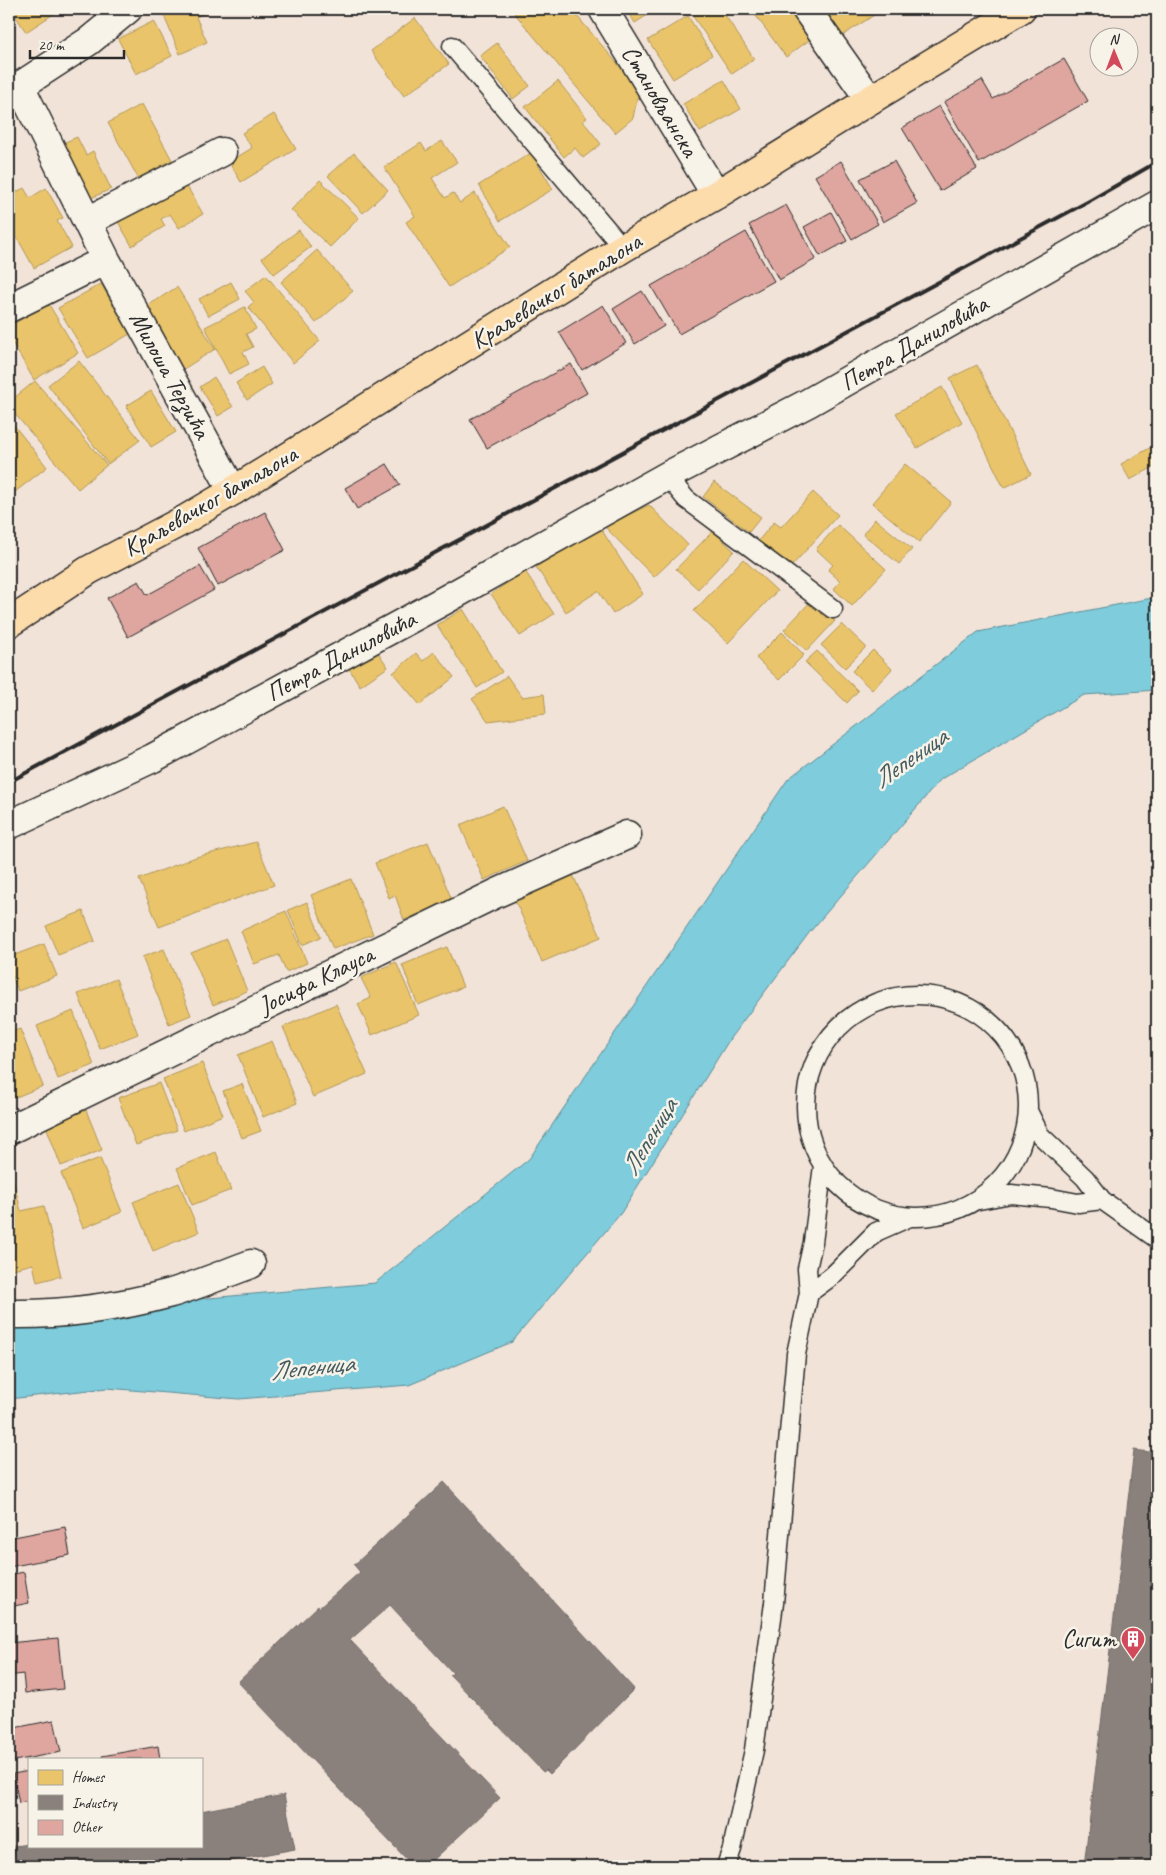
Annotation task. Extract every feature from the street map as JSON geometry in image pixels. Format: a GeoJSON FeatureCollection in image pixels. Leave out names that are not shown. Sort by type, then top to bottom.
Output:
{"type":"FeatureCollection","features":[{"type":"Feature","properties":{"kind":"main road","name":"Краљевачког батаљона"},"geometry":{"type":"LineString","coordinates":[[9,622],[89,570],[184,520],[623,248],[716,195],[1021,9]]}},
{"type":"Feature","properties":{"kind":"main road","name":"Краљевачког батаљона"},"geometry":{"type":"LineString","coordinates":[[9,600],[89,570]]}},
{"type":"Feature","properties":{"kind":"street","name":"Милоша Терзића"},"geometry":{"type":"LineString","coordinates":[[128,9],[89,41],[14,89],[88,221],[106,260],[233,490]]}},
{"type":"Feature","properties":{"kind":"street","name":"Становљанска"},"geometry":{"type":"LineString","coordinates":[[603,9],[716,195]]}},
{"type":"Feature","properties":{"kind":"street"},"geometry":{"type":"LineString","coordinates":[[806,9],[870,100]]}},
{"type":"Feature","properties":{"kind":"street"},"geometry":{"type":"LineString","coordinates":[[88,221],[222,152]]}},
{"type":"Feature","properties":{"kind":"street","name":"Петра Даниловића"},"geometry":{"type":"LineString","coordinates":[[9,825],[153,758],[443,601],[667,476],[808,404],[1157,205]]}},
{"type":"Feature","properties":{"kind":"street"},"geometry":{"type":"LineString","coordinates":[[9,308],[106,260]]}},
{"type":"Feature","properties":{"kind":"street","name":"Јосифа Клауса"},"geometry":{"type":"LineString","coordinates":[[9,1130],[497,893],[627,835]]}},
{"type":"Feature","properties":{"kind":"street"},"geometry":{"type":"LineString","coordinates":[[9,1314],[48,1314],[171,1293],[250,1264]]}},
{"type":"Feature","properties":{"kind":"lane"},"geometry":{"type":"LineString","coordinates":[[452,46],[623,248]]}},
{"type":"Feature","properties":{"kind":"lane"},"geometry":{"type":"LineString","coordinates":[[667,476],[686,499],[833,609]]}},
{"type":"Feature","properties":{"kind":"lane"},"geometry":{"type":"LineString","coordinates":[[977,1200],[1003,1177],[1021,1148],[1029,1113],[1026,1078],[1012,1046],[989,1020],[959,1002],[933,996],[924,994],[890,998],[857,1011],[830,1034],[812,1064],[805,1099],[808,1134],[822,1166],[846,1192],[876,1210],[910,1217],[945,1214],[977,1200],[1010,1194],[1078,1203],[1102,1200]]}},
{"type":"Feature","properties":{"kind":"lane"},"geometry":{"type":"LineString","coordinates":[[1029,1113],[1040,1135],[1085,1178],[1102,1200],[1157,1239]]}},
{"type":"Feature","properties":{"kind":"lane"},"geometry":{"type":"LineString","coordinates":[[726,1866],[732,1848],[754,1750],[774,1603],[796,1354],[809,1293],[807,1269],[813,1242],[822,1166]]}},
{"type":"Feature","properties":{"kind":"lane"},"geometry":{"type":"LineString","coordinates":[[809,1293],[832,1276],[876,1232],[910,1217]]}},
{"type":"Feature","properties":{"kind":"water","name":"Лепеница"},"geometry":{"type":"Polygon","coordinates":[[[1157,597],[1157,690],[1084,695],[941,779],[809,933],[731,1037],[621,1213],[512,1342],[409,1385],[239,1399],[107,1388],[9,1399],[9,1321],[165,1302],[375,1283],[529,1159],[788,779],[978,632],[1157,597]]]}},
{"type":"Feature","properties":{"kind":"building: Homes"},"geometry":{"type":"Polygon","coordinates":[[[11,9],[61,9],[26,32],[11,9]]]}},
{"type":"Feature","properties":{"kind":"building: Homes"},"geometry":{"type":"Polygon","coordinates":[[[161,9],[214,9],[196,17],[207,42],[180,54],[161,9]]]}},
{"type":"Feature","properties":{"kind":"building: Homes"},"geometry":{"type":"Polygon","coordinates":[[[511,9],[571,9],[639,89],[633,118],[615,133],[511,9]]]}},
{"type":"Feature","properties":{"kind":"building: Homes"},"geometry":{"type":"Polygon","coordinates":[[[626,9],[657,9],[635,23],[626,9]]]}},
{"type":"Feature","properties":{"kind":"building: Homes"},"geometry":{"type":"Polygon","coordinates":[[[688,9],[721,9],[754,59],[732,74],[688,9]]]}},
{"type":"Feature","properties":{"kind":"building: Homes"},"geometry":{"type":"Polygon","coordinates":[[[751,9],[796,9],[815,36],[786,57],[751,9]]]}},
{"type":"Feature","properties":{"kind":"building: Homes"},"geometry":{"type":"Polygon","coordinates":[[[820,9],[870,9],[874,15],[839,38],[820,9]]]}},
{"type":"Feature","properties":{"kind":"building: Homes"},"geometry":{"type":"Polygon","coordinates":[[[688,16],[712,55],[673,79],[648,40],[688,16]]]}},
{"type":"Feature","properties":{"kind":"building: Homes"},"geometry":{"type":"Polygon","coordinates":[[[415,18],[449,64],[404,96],[371,51],[415,18]]]}},
{"type":"Feature","properties":{"kind":"building: Homes"},"geometry":{"type":"Polygon","coordinates":[[[154,21],[172,56],[136,74],[118,39],[154,21]]]}},
{"type":"Feature","properties":{"kind":"building: Homes"},"geometry":{"type":"Polygon","coordinates":[[[497,43],[530,86],[513,99],[480,56],[497,43]]]}},
{"type":"Feature","properties":{"kind":"building: Homes"},"geometry":{"type":"Polygon","coordinates":[[[724,80],[741,109],[700,132],[683,104],[724,80]]]}},
{"type":"Feature","properties":{"kind":"building: Homes"},"geometry":{"type":"Polygon","coordinates":[[[558,81],[587,118],[583,121],[601,144],[583,158],[575,148],[564,157],[525,107],[558,81]]]}},
{"type":"Feature","properties":{"kind":"building: Homes"},"geometry":{"type":"Polygon","coordinates":[[[142,104],[172,160],[138,178],[108,123],[142,104]]]}},
{"type":"Feature","properties":{"kind":"building: Homes"},"geometry":{"type":"Polygon","coordinates":[[[274,114],[296,149],[241,182],[229,162],[252,148],[242,133],[274,114]]]}},
{"type":"Feature","properties":{"kind":"building: Homes"},"geometry":{"type":"Polygon","coordinates":[[[77,137],[86,155],[93,151],[111,189],[89,199],[63,143],[77,137]]]}},
{"type":"Feature","properties":{"kind":"building: Homes"},"geometry":{"type":"Polygon","coordinates":[[[442,141],[457,162],[432,178],[445,198],[453,193],[460,203],[475,193],[510,247],[449,287],[406,222],[415,216],[384,167],[421,143],[426,151],[442,141]]]}},
{"type":"Feature","properties":{"kind":"building: Homes"},"geometry":{"type":"Polygon","coordinates":[[[354,153],[388,190],[363,213],[328,176],[354,153]]]}},
{"type":"Feature","properties":{"kind":"building: Homes"},"geometry":{"type":"Polygon","coordinates":[[[531,153],[553,189],[500,221],[479,185],[531,153]]]}},
{"type":"Feature","properties":{"kind":"building: Homes"},"geometry":{"type":"Polygon","coordinates":[[[320,180],[359,218],[330,247],[291,210],[320,180]]]}},
{"type":"Feature","properties":{"kind":"building: Homes"},"geometry":{"type":"Polygon","coordinates":[[[184,181],[203,214],[179,228],[170,214],[161,219],[165,226],[132,246],[117,220],[184,181]]]}},
{"type":"Feature","properties":{"kind":"building: Homes"},"geometry":{"type":"Polygon","coordinates":[[[24,188],[30,198],[46,188],[63,218],[57,221],[72,247],[34,268],[9,223],[9,196],[24,188]]]}},
{"type":"Feature","properties":{"kind":"building: Homes"},"geometry":{"type":"Polygon","coordinates":[[[299,230],[311,247],[274,274],[262,258],[299,230]]]}},
{"type":"Feature","properties":{"kind":"building: Homes"},"geometry":{"type":"Polygon","coordinates":[[[317,250],[353,291],[316,323],[281,282],[317,250]]]}},
{"type":"Feature","properties":{"kind":"building: Homes"},"geometry":{"type":"Polygon","coordinates":[[[266,275],[320,341],[293,363],[248,307],[254,302],[245,291],[266,275]]]}},
{"type":"Feature","properties":{"kind":"building: Homes"},"geometry":{"type":"Polygon","coordinates":[[[231,282],[240,299],[208,316],[199,299],[231,282]]]}},
{"type":"Feature","properties":{"kind":"building: Homes"},"geometry":{"type":"Polygon","coordinates":[[[101,284],[130,334],[88,358],[58,308],[101,284]]]}},
{"type":"Feature","properties":{"kind":"building: Homes"},"geometry":{"type":"Polygon","coordinates":[[[177,287],[215,349],[182,370],[144,308],[177,287]]]}},
{"type":"Feature","properties":{"kind":"building: Homes"},"geometry":{"type":"Polygon","coordinates":[[[48,303],[78,353],[34,380],[9,337],[9,327],[48,303]]]}},
{"type":"Feature","properties":{"kind":"building: Homes"},"geometry":{"type":"Polygon","coordinates":[[[245,307],[256,329],[246,334],[253,347],[243,352],[249,364],[229,374],[205,327],[245,307]]]}},
{"type":"Feature","properties":{"kind":"building: Homes"},"geometry":{"type":"Polygon","coordinates":[[[79,361],[140,440],[108,464],[48,385],[79,361]]]}},
{"type":"Feature","properties":{"kind":"building: Homes"},"geometry":{"type":"Polygon","coordinates":[[[977,365],[1031,474],[1004,488],[950,378],[977,365]]]}},
{"type":"Feature","properties":{"kind":"building: Homes"},"geometry":{"type":"Polygon","coordinates":[[[262,367],[272,384],[247,400],[236,383],[262,367]]]}},
{"type":"Feature","properties":{"kind":"building: Homes"},"geometry":{"type":"Polygon","coordinates":[[[214,377],[233,407],[218,416],[200,387],[214,377]]]}},
{"type":"Feature","properties":{"kind":"building: Homes"},"geometry":{"type":"Polygon","coordinates":[[[35,381],[107,465],[78,489],[9,407],[9,402],[35,381]]]}},
{"type":"Feature","properties":{"kind":"building: Homes"},"geometry":{"type":"Polygon","coordinates":[[[942,387],[962,422],[917,448],[896,413],[942,387]]]}},
{"type":"Feature","properties":{"kind":"building: Homes"},"geometry":{"type":"Polygon","coordinates":[[[151,391],[176,432],[151,447],[126,406],[151,391]]]}},
{"type":"Feature","properties":{"kind":"building: Homes"},"geometry":{"type":"Polygon","coordinates":[[[9,419],[47,467],[15,492],[9,484],[9,419]]]}},
{"type":"Feature","properties":{"kind":"building: Homes"},"geometry":{"type":"Polygon","coordinates":[[[1155,445],[1157,465],[1130,480],[1121,464],[1155,445]]]}},
{"type":"Feature","properties":{"kind":"building: Homes"},"geometry":{"type":"Polygon","coordinates":[[[905,464],[951,502],[919,542],[872,503],[905,464]]]}},
{"type":"Feature","properties":{"kind":"building: Homes"},"geometry":{"type":"Polygon","coordinates":[[[714,482],[761,517],[749,532],[703,497],[714,482]]]}},
{"type":"Feature","properties":{"kind":"building: Homes"},"geometry":{"type":"Polygon","coordinates":[[[813,492],[838,515],[789,569],[758,541],[774,522],[781,527],[813,492]]]}},
{"type":"Feature","properties":{"kind":"building: Homes"},"geometry":{"type":"Polygon","coordinates":[[[649,505],[688,545],[654,577],[604,526],[649,505]]]}},
{"type":"Feature","properties":{"kind":"building: Homes"},"geometry":{"type":"Polygon","coordinates":[[[875,519],[912,549],[899,564],[863,534],[875,519]]]}},
{"type":"Feature","properties":{"kind":"building: Homes"},"geometry":{"type":"Polygon","coordinates":[[[838,525],[886,569],[852,606],[834,589],[840,581],[828,570],[833,565],[816,549],[838,525]]]}},
{"type":"Feature","properties":{"kind":"building: Homes"},"geometry":{"type":"Polygon","coordinates":[[[599,526],[643,594],[613,614],[598,591],[566,612],[536,567],[599,526]]]}},
{"type":"Feature","properties":{"kind":"building: Homes"},"geometry":{"type":"Polygon","coordinates":[[[713,531],[734,551],[698,589],[676,569],[713,531]]]}},
{"type":"Feature","properties":{"kind":"building: Homes"},"geometry":{"type":"Polygon","coordinates":[[[743,559],[777,591],[728,643],[694,611],[743,559]]]}},
{"type":"Feature","properties":{"kind":"building: Homes"},"geometry":{"type":"Polygon","coordinates":[[[525,571],[554,614],[520,636],[491,594],[525,571]]]}},
{"type":"Feature","properties":{"kind":"building: Homes"},"geometry":{"type":"Polygon","coordinates":[[[812,600],[835,621],[807,651],[784,630],[812,600]]]}},
{"type":"Feature","properties":{"kind":"building: Homes"},"geometry":{"type":"Polygon","coordinates":[[[463,609],[502,672],[477,688],[437,625],[463,609]]]}},
{"type":"Feature","properties":{"kind":"building: Homes"},"geometry":{"type":"Polygon","coordinates":[[[842,624],[866,647],[845,668],[821,645],[842,624]]]}},
{"type":"Feature","properties":{"kind":"building: Homes"},"geometry":{"type":"Polygon","coordinates":[[[782,632],[804,655],[779,680],[756,658],[782,632]]]}},
{"type":"Feature","properties":{"kind":"building: Homes"},"geometry":{"type":"Polygon","coordinates":[[[375,648],[388,667],[360,686],[348,667],[375,648]]]}},
{"type":"Feature","properties":{"kind":"building: Homes"},"geometry":{"type":"Polygon","coordinates":[[[873,650],[892,669],[872,690],[852,671],[873,650]]]}},
{"type":"Feature","properties":{"kind":"building: Homes"},"geometry":{"type":"Polygon","coordinates":[[[817,651],[858,691],[847,703],[805,662],[817,651]]]}},
{"type":"Feature","properties":{"kind":"building: Homes"},"geometry":{"type":"Polygon","coordinates":[[[434,652],[454,677],[420,705],[393,673],[416,653],[423,661],[434,652]]]}},
{"type":"Feature","properties":{"kind":"building: Homes"},"geometry":{"type":"Polygon","coordinates":[[[507,676],[522,697],[544,694],[546,714],[488,721],[472,699],[507,676]]]}},
{"type":"Feature","properties":{"kind":"building: Homes"},"geometry":{"type":"Polygon","coordinates":[[[503,806],[527,861],[484,880],[460,825],[503,806]]]}},
{"type":"Feature","properties":{"kind":"building: Homes"},"geometry":{"type":"Polygon","coordinates":[[[256,842],[274,885],[159,927],[139,879],[196,857],[256,842]]]}},
{"type":"Feature","properties":{"kind":"building: Homes"},"geometry":{"type":"Polygon","coordinates":[[[428,842],[452,900],[404,920],[395,895],[389,898],[375,863],[428,842]]]}},
{"type":"Feature","properties":{"kind":"building: Homes"},"geometry":{"type":"Polygon","coordinates":[[[572,873],[601,937],[542,962],[514,898],[572,873]]]}},
{"type":"Feature","properties":{"kind":"building: Homes"},"geometry":{"type":"Polygon","coordinates":[[[351,879],[373,934],[333,949],[311,895],[351,879]]]}},
{"type":"Feature","properties":{"kind":"building: Homes"},"geometry":{"type":"Polygon","coordinates":[[[307,902],[321,937],[302,945],[288,910],[307,902]]]}},
{"type":"Feature","properties":{"kind":"building: Homes"},"geometry":{"type":"Polygon","coordinates":[[[83,911],[95,941],[58,955],[46,926],[83,911]]]}},
{"type":"Feature","properties":{"kind":"building: Homes"},"geometry":{"type":"Polygon","coordinates":[[[286,911],[307,963],[286,972],[279,955],[254,964],[241,931],[286,911]]]}},
{"type":"Feature","properties":{"kind":"building: Homes"},"geometry":{"type":"Polygon","coordinates":[[[226,939],[247,991],[213,1005],[191,953],[226,939]]]}},
{"type":"Feature","properties":{"kind":"building: Homes"},"geometry":{"type":"Polygon","coordinates":[[[44,944],[57,976],[18,991],[9,967],[9,957],[44,944]]]}},
{"type":"Feature","properties":{"kind":"building: Homes"},"geometry":{"type":"Polygon","coordinates":[[[447,947],[463,987],[418,1005],[402,965],[447,947]]]}},
{"type":"Feature","properties":{"kind":"building: Homes"},"geometry":{"type":"Polygon","coordinates":[[[164,949],[191,1015],[169,1024],[142,957],[164,949]]]}},
{"type":"Feature","properties":{"kind":"building: Homes"},"geometry":{"type":"Polygon","coordinates":[[[396,962],[419,1015],[372,1035],[358,1004],[371,998],[361,978],[396,962]]]}},
{"type":"Feature","properties":{"kind":"building: Homes"},"geometry":{"type":"Polygon","coordinates":[[[116,979],[138,1034],[100,1049],[78,994],[116,979]]]}},
{"type":"Feature","properties":{"kind":"building: Homes"},"geometry":{"type":"Polygon","coordinates":[[[336,1004],[367,1074],[313,1097],[283,1027],[336,1004]]]}},
{"type":"Feature","properties":{"kind":"building: Homes"},"geometry":{"type":"Polygon","coordinates":[[[73,1011],[94,1065],[58,1079],[37,1026],[73,1011]]]}},
{"type":"Feature","properties":{"kind":"building: Homes"},"geometry":{"type":"Polygon","coordinates":[[[20,1029],[43,1086],[9,1100],[9,1033],[20,1029]]]}},
{"type":"Feature","properties":{"kind":"building: Homes"},"geometry":{"type":"Polygon","coordinates":[[[272,1041],[297,1103],[263,1117],[238,1055],[272,1041]]]}},
{"type":"Feature","properties":{"kind":"building: Homes"},"geometry":{"type":"Polygon","coordinates":[[[202,1063],[223,1115],[184,1131],[163,1079],[202,1063]]]}},
{"type":"Feature","properties":{"kind":"building: Homes"},"geometry":{"type":"Polygon","coordinates":[[[159,1083],[177,1130],[136,1145],[118,1098],[159,1083]]]}},
{"type":"Feature","properties":{"kind":"building: Homes"},"geometry":{"type":"Polygon","coordinates":[[[242,1084],[261,1131],[242,1138],[223,1091],[242,1084]]]}},
{"type":"Feature","properties":{"kind":"building: Homes"},"geometry":{"type":"Polygon","coordinates":[[[86,1110],[102,1150],[61,1166],[46,1126],[86,1110]]]}},
{"type":"Feature","properties":{"kind":"building: Homes"},"geometry":{"type":"Polygon","coordinates":[[[216,1152],[231,1190],[192,1205],[177,1168],[216,1152]]]}},
{"type":"Feature","properties":{"kind":"building: Homes"},"geometry":{"type":"Polygon","coordinates":[[[9,1158],[15,1187],[9,1189],[9,1158]]]}},
{"type":"Feature","properties":{"kind":"building: Homes"},"geometry":{"type":"Polygon","coordinates":[[[100,1158],[122,1212],[83,1228],[61,1173],[100,1158]]]}},
{"type":"Feature","properties":{"kind":"building: Homes"},"geometry":{"type":"Polygon","coordinates":[[[179,1183],[199,1232],[153,1251],[133,1202],[179,1183]]]}},
{"type":"Feature","properties":{"kind":"building: Homes"},"geometry":{"type":"Polygon","coordinates":[[[15,1187],[21,1211],[44,1206],[61,1276],[37,1282],[33,1264],[9,1270],[9,1189],[15,1187]]]}},
{"type":"Feature","properties":{"kind":"building: Industry","name":"Сигит"},"geometry":{"type":"Polygon","coordinates":[[[1134,1450],[1157,1453],[1157,1866],[1084,1866],[1134,1450]]]}},
{"type":"Feature","properties":{"kind":"building: Industry"},"geometry":{"type":"Polygon","coordinates":[[[444,1482],[634,1689],[550,1774],[546,1770],[543,1772],[450,1675],[453,1673],[390,1605],[350,1640],[500,1798],[427,1866],[413,1866],[238,1682],[318,1606],[319,1608],[360,1572],[354,1565],[444,1482]]]}},
{"type":"Feature","properties":{"kind":"building: Industry"},"geometry":{"type":"Polygon","coordinates":[[[284,1795],[295,1849],[203,1866],[17,1866],[14,1846],[28,1844],[28,1848],[202,1848],[202,1811],[284,1795]]]}},
{"type":"Feature","properties":{"kind":"building: Other"},"geometry":{"type":"Polygon","coordinates":[[[1064,59],[1088,101],[979,163],[944,102],[982,80],[993,99],[1064,59]]]}},
{"type":"Feature","properties":{"kind":"building: Other"},"geometry":{"type":"Polygon","coordinates":[[[939,106],[977,169],[940,191],[902,128],[939,106]]]}},
{"type":"Feature","properties":{"kind":"building: Other"},"geometry":{"type":"Polygon","coordinates":[[[841,161],[878,224],[852,239],[815,176],[841,161]]]}},
{"type":"Feature","properties":{"kind":"building: Other"},"geometry":{"type":"Polygon","coordinates":[[[894,161],[917,203],[883,222],[860,179],[894,161]]]}},
{"type":"Feature","properties":{"kind":"building: Other"},"geometry":{"type":"Polygon","coordinates":[[[786,205],[816,259],[779,280],[749,225],[786,205]]]}},
{"type":"Feature","properties":{"kind":"building: Other"},"geometry":{"type":"Polygon","coordinates":[[[831,212],[847,241],[820,256],[804,227],[831,212]]]}},
{"type":"Feature","properties":{"kind":"building: Other"},"geometry":{"type":"Polygon","coordinates":[[[746,232],[774,281],[679,334],[651,286],[746,232]]]}},
{"type":"Feature","properties":{"kind":"building: Other"},"geometry":{"type":"Polygon","coordinates":[[[642,291],[664,326],[635,344],[613,309],[642,291]]]}},
{"type":"Feature","properties":{"kind":"building: Other"},"geometry":{"type":"Polygon","coordinates":[[[603,305],[626,343],[582,370],[559,332],[603,305]]]}},
{"type":"Feature","properties":{"kind":"building: Other"},"geometry":{"type":"Polygon","coordinates":[[[571,364],[587,393],[487,448],[470,419],[571,364]]]}},
{"type":"Feature","properties":{"kind":"building: Other"},"geometry":{"type":"Polygon","coordinates":[[[387,464],[400,485],[357,509],[345,488],[387,464]]]}},
{"type":"Feature","properties":{"kind":"building: Other"},"geometry":{"type":"Polygon","coordinates":[[[265,512],[285,550],[218,586],[198,548],[265,512]]]}},
{"type":"Feature","properties":{"kind":"building: Other"},"geometry":{"type":"Polygon","coordinates":[[[200,566],[214,590],[128,637],[107,598],[139,581],[147,595],[200,566]]]}},
{"type":"Feature","properties":{"kind":"building: Other"},"geometry":{"type":"Polygon","coordinates":[[[65,1527],[70,1555],[9,1567],[9,1538],[65,1527]]]}},
{"type":"Feature","properties":{"kind":"building: Other"},"geometry":{"type":"Polygon","coordinates":[[[24,1572],[29,1603],[9,1607],[9,1575],[24,1572]]]}},
{"type":"Feature","properties":{"kind":"building: Other"},"geometry":{"type":"Polygon","coordinates":[[[58,1638],[63,1689],[25,1693],[23,1674],[9,1676],[9,1643],[58,1638]]]}},
{"type":"Feature","properties":{"kind":"building: Other"},"geometry":{"type":"Polygon","coordinates":[[[54,1720],[61,1752],[9,1762],[9,1729],[54,1720]]]}},
{"type":"Feature","properties":{"kind":"building: Other"},"geometry":{"type":"Polygon","coordinates":[[[158,1746],[160,1758],[103,1758],[102,1756],[158,1746]]]}},
{"type":"Feature","properties":{"kind":"building: Other"},"geometry":{"type":"Polygon","coordinates":[[[28,1771],[28,1801],[19,1803],[13,1774],[28,1771]]]}},
{"type":"Feature","properties":{"kind":"railway"},"geometry":{"type":"LineString","coordinates":[[9,782],[1091,200],[1157,162]]}},
{"type":"Feature","properties":{"kind":"place","name":"Сигит"},"geometry":{"type":"Point","coordinates":[1133,1660]}}]}
